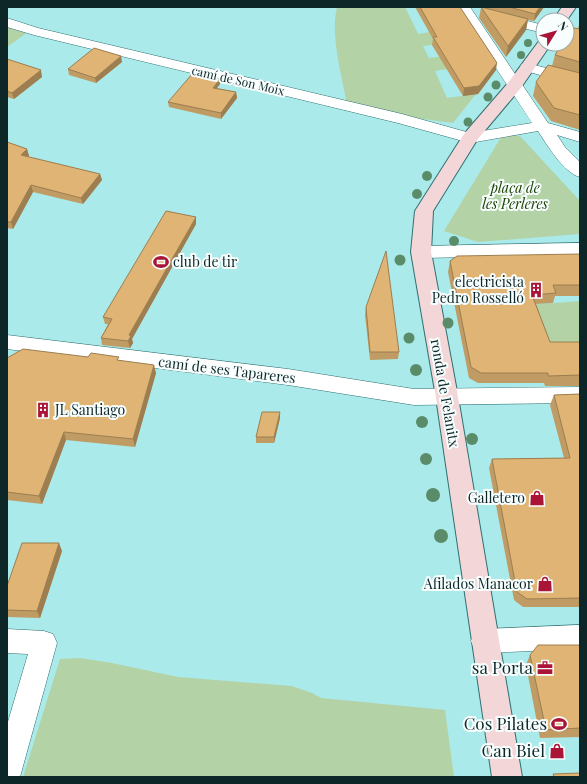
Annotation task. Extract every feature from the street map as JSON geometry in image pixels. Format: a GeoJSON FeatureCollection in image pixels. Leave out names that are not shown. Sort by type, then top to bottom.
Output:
{"type":"FeatureCollection","features":[{"type":"Feature","properties":{"kind":"main road","name":"ronda de Felanitx"},"geometry":{"type":"LineString","coordinates":[[507,777],[484,641],[447,397],[421,252],[424,211],[470,138],[514,86],[538,52]]}},
{"type":"Feature","properties":{"kind":"street"},"geometry":{"type":"LineString","coordinates":[[464,8],[535,27]]}},
{"type":"Feature","properties":{"kind":"street"},"geometry":{"type":"LineString","coordinates":[[464,8],[514,86],[542,126],[559,150],[580,172]]}},
{"type":"Feature","properties":{"kind":"street","name":"camí de Son Moix"},"geometry":{"type":"LineString","coordinates":[[7,22],[34,31],[394,117],[470,138]]}},
{"type":"Feature","properties":{"kind":"street"},"geometry":{"type":"LineString","coordinates":[[527,67],[580,82]]}},
{"type":"Feature","properties":{"kind":"street"},"geometry":{"type":"LineString","coordinates":[[470,138],[542,126],[580,137]]}},
{"type":"Feature","properties":{"kind":"street"},"geometry":{"type":"LineString","coordinates":[[421,252],[580,250]]}},
{"type":"Feature","properties":{"kind":"street","name":"camí de ses Tapareres"},"geometry":{"type":"LineString","coordinates":[[9,348],[288,377],[414,397],[580,395]]}},
{"type":"Feature","properties":{"kind":"street"},"geometry":{"type":"LineString","coordinates":[[484,641],[580,637]]}},
{"type":"Feature","properties":{"kind":"street"},"geometry":{"type":"LineString","coordinates":[[7,641],[44,643],[7,774]]}},
{"type":"Feature","properties":{"kind":"green space"},"geometry":{"type":"Polygon","coordinates":[[[337,7],[405,7],[418,34],[430,32],[472,40],[423,46],[429,58],[479,52],[448,69],[435,71],[447,98],[476,94],[453,123],[401,116],[347,104],[336,43],[335,18],[337,7]]]}},
{"type":"Feature","properties":{"kind":"green space"},"geometry":{"type":"Polygon","coordinates":[[[10,26],[28,32],[7,47],[7,28],[10,26]]]}},
{"type":"Feature","properties":{"kind":"green space","name":"plaça de les Perleres"},"geometry":{"type":"Polygon","coordinates":[[[503,134],[520,136],[580,201],[580,234],[478,242],[444,231],[503,134]]]}},
{"type":"Feature","properties":{"kind":"green space"},"geometry":{"type":"Polygon","coordinates":[[[580,301],[580,347],[568,383],[529,305],[580,301]]]}},
{"type":"Feature","properties":{"kind":"green space"},"geometry":{"type":"Polygon","coordinates":[[[80,658],[178,677],[292,686],[321,698],[445,710],[454,777],[23,777],[60,659],[80,658]]]}},
{"type":"Feature","properties":{"kind":"building"},"geometry":{"type":"Polygon","coordinates":[[[420,7],[460,7],[497,63],[479,86],[464,88],[433,37],[437,37],[420,7]]]}},
{"type":"Feature","properties":{"kind":"building"},"geometry":{"type":"Polygon","coordinates":[[[481,7],[528,19],[508,46],[481,7]]]}},
{"type":"Feature","properties":{"kind":"building"},"geometry":{"type":"Polygon","coordinates":[[[509,7],[540,7],[535,14],[509,7]]]}},
{"type":"Feature","properties":{"kind":"building"},"geometry":{"type":"Polygon","coordinates":[[[575,28],[580,29],[580,62],[555,55],[557,52],[575,52],[575,28]]]}},
{"type":"Feature","properties":{"kind":"building"},"geometry":{"type":"Polygon","coordinates":[[[94,48],[121,56],[95,78],[68,69],[94,48]]]}},
{"type":"Feature","properties":{"kind":"building"},"geometry":{"type":"Polygon","coordinates":[[[7,59],[41,70],[12,93],[7,91],[7,59]]]}},
{"type":"Feature","properties":{"kind":"building"},"geometry":{"type":"Polygon","coordinates":[[[548,65],[580,73],[580,115],[554,108],[536,82],[548,65]]]}},
{"type":"Feature","properties":{"kind":"building"},"geometry":{"type":"Polygon","coordinates":[[[193,73],[220,79],[213,88],[236,92],[221,113],[168,102],[193,73]]]}},
{"type":"Feature","properties":{"kind":"building"},"geometry":{"type":"Polygon","coordinates":[[[7,142],[27,149],[21,155],[100,174],[81,198],[31,185],[11,222],[7,222],[7,142]]]}},
{"type":"Feature","properties":{"kind":"building","name":"club de tir"},"geometry":{"type":"Polygon","coordinates":[[[166,211],[196,217],[129,335],[131,336],[128,341],[101,338],[112,319],[103,317],[166,211]]]}},
{"type":"Feature","properties":{"kind":"building"},"geometry":{"type":"Polygon","coordinates":[[[386,251],[399,352],[370,352],[366,307],[386,251]]]}},
{"type":"Feature","properties":{"kind":"building"},"geometry":{"type":"Polygon","coordinates":[[[580,254],[580,285],[553,285],[556,293],[532,295],[550,342],[580,342],[580,375],[548,376],[548,373],[481,373],[471,367],[450,261],[457,256],[580,254]]]}},
{"type":"Feature","properties":{"kind":"building"},"geometry":{"type":"Polygon","coordinates":[[[23,349],[88,357],[91,353],[119,357],[117,360],[154,365],[133,439],[64,432],[39,496],[7,492],[7,358],[23,349]]]}},
{"type":"Feature","properties":{"kind":"building"},"geometry":{"type":"Polygon","coordinates":[[[580,394],[580,598],[527,599],[517,592],[492,459],[570,458],[554,395],[580,394]]]}},
{"type":"Feature","properties":{"kind":"building"},"geometry":{"type":"Polygon","coordinates":[[[262,412],[280,412],[274,437],[256,437],[262,412]]]}},
{"type":"Feature","properties":{"kind":"building"},"geometry":{"type":"Polygon","coordinates":[[[22,543],[59,543],[37,611],[7,610],[7,586],[22,543]]]}},
{"type":"Feature","properties":{"kind":"building"},"geometry":{"type":"Polygon","coordinates":[[[538,645],[580,645],[580,728],[546,730],[530,655],[538,645]]]}},
{"type":"Feature","properties":{"kind":"building"},"geometry":{"type":"Polygon","coordinates":[[[580,773],[580,777],[554,777],[553,774],[580,773]]]}},
{"type":"Feature","properties":{"kind":"place","name":"club de tir"},"geometry":{"type":"Point","coordinates":[161,262]}},
{"type":"Feature","properties":{"kind":"place","name":"electricista Pedro Rosselló"},"geometry":{"type":"Point","coordinates":[536,290]}},
{"type":"Feature","properties":{"kind":"place","name":"JL Santiago"},"geometry":{"type":"Point","coordinates":[43,410]}},
{"type":"Feature","properties":{"kind":"place","name":"Galletero"},"geometry":{"type":"Point","coordinates":[537,498]}},
{"type":"Feature","properties":{"kind":"place","name":"Afilados Manacor"},"geometry":{"type":"Point","coordinates":[545,584]}},
{"type":"Feature","properties":{"kind":"place","name":"sa Porta"},"geometry":{"type":"Point","coordinates":[545,668]}},
{"type":"Feature","properties":{"kind":"place","name":"Cos Pilates"},"geometry":{"type":"Point","coordinates":[559,724]}},
{"type":"Feature","properties":{"kind":"place","name":"Can Biel"},"geometry":{"type":"Point","coordinates":[557,751]}}]}
